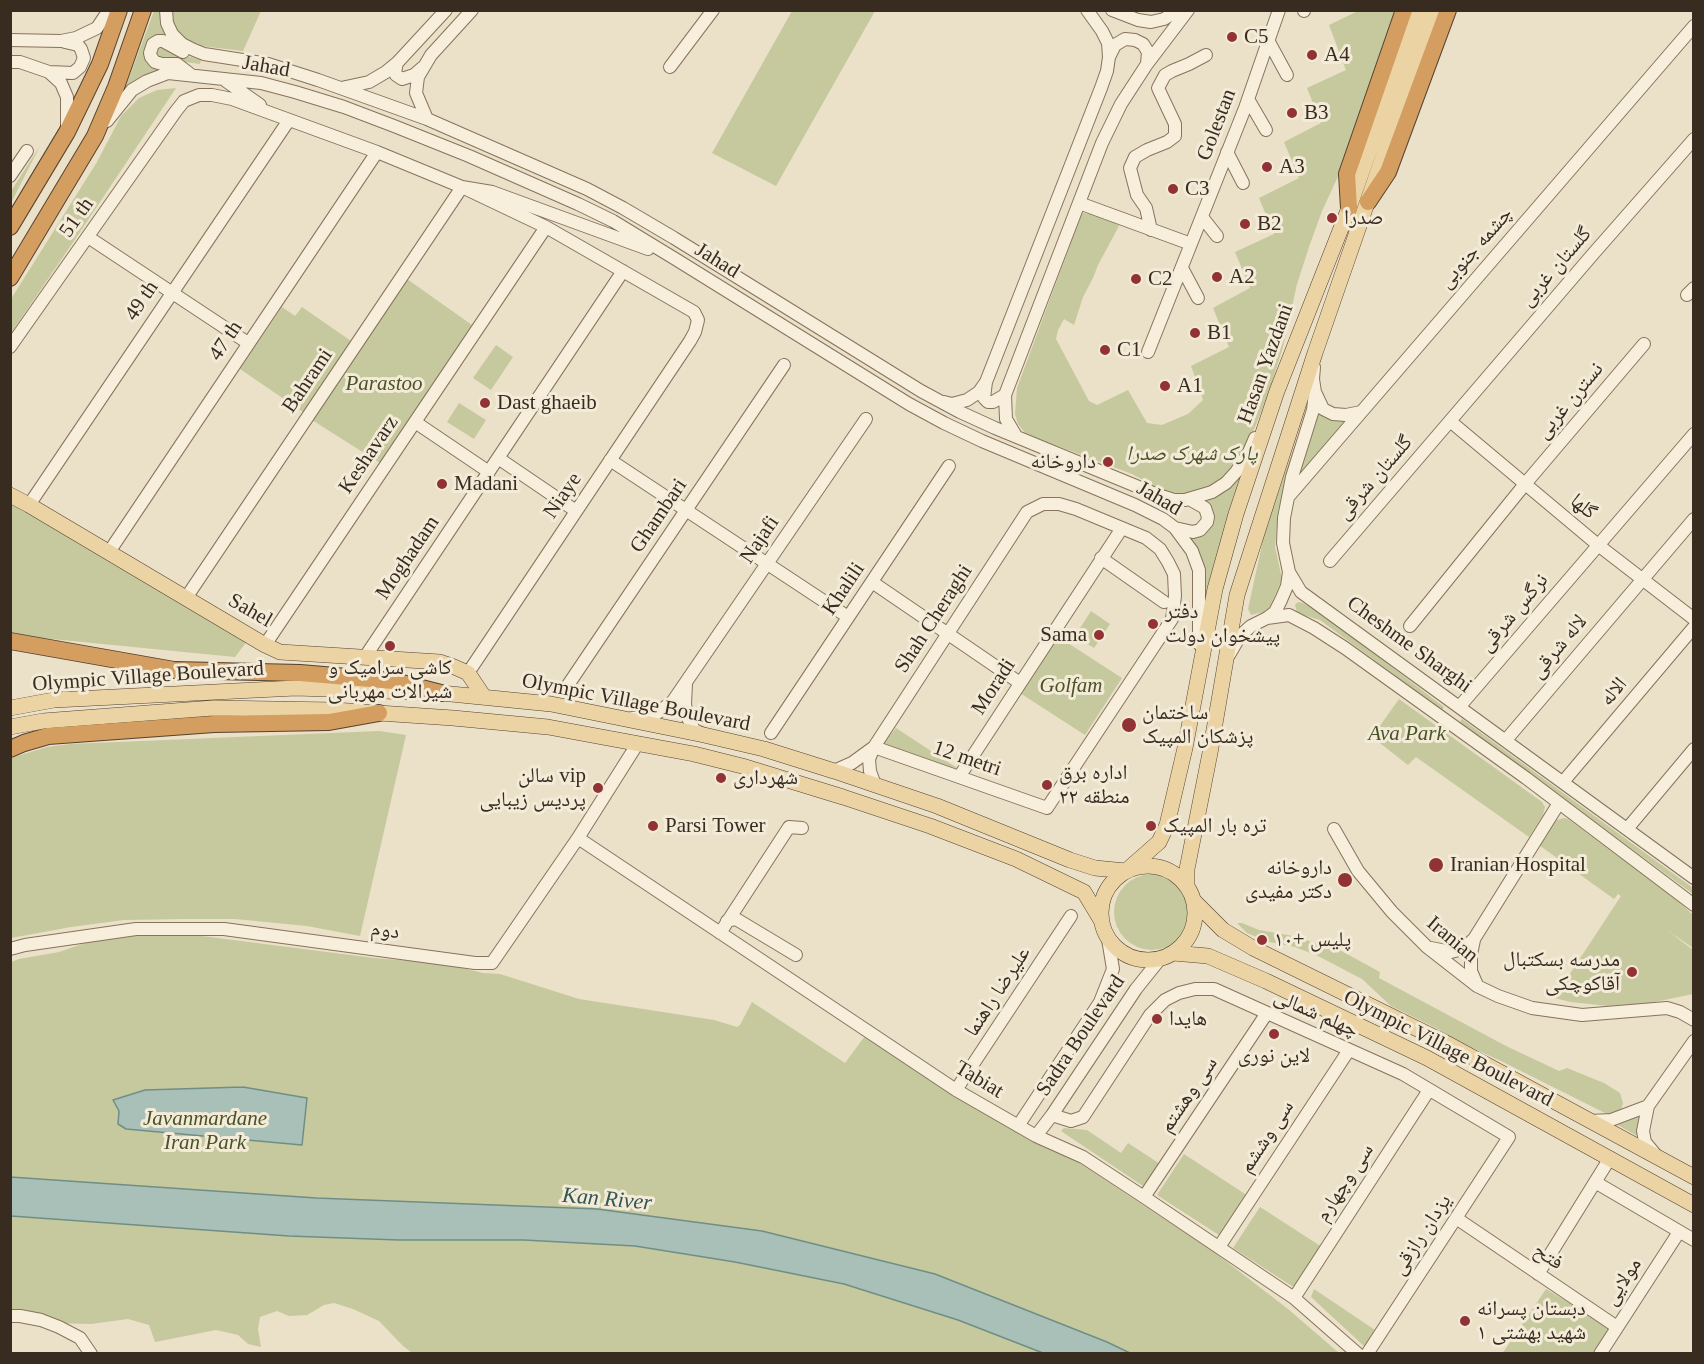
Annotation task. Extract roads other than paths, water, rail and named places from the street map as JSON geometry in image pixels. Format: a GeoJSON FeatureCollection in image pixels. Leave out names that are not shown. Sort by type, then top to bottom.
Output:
{"type":"FeatureCollection","features":[{"type":"Feature","properties":{"kind":"highway"},"geometry":{"type":"LineString","coordinates":[[10,227],[67,132],[100,64],[119,10]]}},
{"type":"Feature","properties":{"kind":"highway"},"geometry":{"type":"LineString","coordinates":[[10,278],[95,136],[116,87],[143,10]]}},
{"type":"Feature","properties":{"kind":"highway"},"geometry":{"type":"LineString","coordinates":[[1349,208],[1347,174],[1404,10]]}},
{"type":"Feature","properties":{"kind":"highway"},"geometry":{"type":"LineString","coordinates":[[1368,202],[1388,172],[1448,10]]}},
{"type":"Feature","properties":{"kind":"highway"},"geometry":{"type":"LineString","coordinates":[[10,641],[174,670],[300,673],[394,681],[441,693]]}},
{"type":"Feature","properties":{"kind":"highway"},"geometry":{"type":"LineString","coordinates":[[10,749],[24,742],[48,736],[214,724],[329,722],[379,713]]}},
{"type":"Feature","properties":{"kind":"main road"},"geometry":{"type":"LineString","coordinates":[[1416,42],[1419,10]]}},
{"type":"Feature","properties":{"kind":"main road"},"geometry":{"type":"LineString","coordinates":[[1416,42],[1434,10]]}},
{"type":"Feature","properties":{"kind":"main road","name":"Hasan Yazdani"},"geometry":{"type":"LineString","coordinates":[[1126,871],[1159,842],[1167,825],[1185,748],[1218,579],[1236,514],[1277,391],[1416,42]]}},
{"type":"Feature","properties":{"kind":"main road","name":"Hasan Yazdani"},"geometry":{"type":"LineString","coordinates":[[1187,886],[1187,869],[1237,595],[1315,353],[1368,202],[1416,42]]}},
{"type":"Feature","properties":{"kind":"main road","name":"Sahel"},"geometry":{"type":"LineString","coordinates":[[10,495],[280,652],[440,662],[468,673]]}},
{"type":"Feature","properties":{"kind":"main road"},"geometry":{"type":"LineString","coordinates":[[468,673],[484,697]]}},
{"type":"Feature","properties":{"kind":"main road","name":"Olympic Village Boulevard"},"geometry":{"type":"LineString","coordinates":[[10,708],[54,700],[296,688],[441,693],[551,704],[764,749],[937,806],[1070,860],[1095,868],[1126,871]]}},
{"type":"Feature","properties":{"kind":"main road","name":"Olympic Village Boulevard"},"geometry":{"type":"LineString","coordinates":[[10,727],[43,722],[213,708],[334,710],[548,727],[638,743],[742,766],[930,826],[1016,860],[1084,892],[1102,922]]}},
{"type":"Feature","properties":{"kind":"main road"},"geometry":{"type":"LineString","coordinates":[[1139,867],[1160,867],[1178,876],[1187,886],[1194,901],[1196,916],[1185,944],[1167,956],[1145,961],[1118,950],[1108,939],[1102,922],[1101,907],[1106,892],[1114,880],[1126,871],[1139,867]]}},
{"type":"Feature","properties":{"kind":"main road","name":"Olympic Village Boulevard"},"geometry":{"type":"LineString","coordinates":[[1194,901],[1222,930],[1253,948],[1450,1045],[1694,1177]]}},
{"type":"Feature","properties":{"kind":"main road","name":"Olympic Village Boulevard"},"geometry":{"type":"LineString","coordinates":[[1167,956],[1208,956],[1266,981],[1427,1058],[1694,1205]]}},
{"type":"Feature","properties":{"kind":"street"},"geometry":{"type":"LineString","coordinates":[[61,41],[76,38],[97,28],[109,10]]}},
{"type":"Feature","properties":{"kind":"street","name":"Jahad"},"geometry":{"type":"LineString","coordinates":[[166,10],[170,29],[176,39],[204,54],[268,64],[339,88],[426,119],[576,184],[674,238],[921,391],[960,412],[1158,495],[1174,500],[1189,499],[1212,492],[1226,483],[1249,452],[1277,391]]}},
{"type":"Feature","properties":{"kind":"street"},"geometry":{"type":"LineString","coordinates":[[339,88],[369,82],[379,77],[397,63],[446,10]]}},
{"type":"Feature","properties":{"kind":"street"},"geometry":{"type":"LineString","coordinates":[[426,119],[416,93],[416,84],[422,68],[472,10]]}},
{"type":"Feature","properties":{"kind":"street"},"geometry":{"type":"LineString","coordinates":[[670,68],[713,10]]}},
{"type":"Feature","properties":{"kind":"street"},"geometry":{"type":"LineString","coordinates":[[940,401],[952,404],[967,400],[979,392],[986,382],[1101,88],[1107,71],[1108,43],[1087,10]]}},
{"type":"Feature","properties":{"kind":"street"},"geometry":{"type":"LineString","coordinates":[[1112,10],[1138,20],[1151,22],[1164,19],[1178,10]]}},
{"type":"Feature","properties":{"kind":"street"},"geometry":{"type":"LineString","coordinates":[[1017,437],[1010,429],[1006,419],[1005,395],[1078,203],[1110,124],[1147,64],[1188,10]]}},
{"type":"Feature","properties":{"kind":"street","name":"Golestan"},"geometry":{"type":"LineString","coordinates":[[1149,352],[1248,99],[1278,10]]}},
{"type":"Feature","properties":{"kind":"street","name":"چشمه جنوبی"},"geometry":{"type":"LineString","coordinates":[[1288,497],[1694,26]]}},
{"type":"Feature","properties":{"kind":"street"},"geometry":{"type":"LineString","coordinates":[[1109,57],[1115,45],[1125,39],[1135,40],[1143,44],[1148,52],[1147,64]]}},
{"type":"Feature","properties":{"kind":"street"},"geometry":{"type":"LineString","coordinates":[[10,40],[61,41],[78,45],[84,58],[80,67],[73,73],[49,72],[20,62],[10,62]]}},
{"type":"Feature","properties":{"kind":"street"},"geometry":{"type":"LineString","coordinates":[[1268,40],[1287,75]]}},
{"type":"Feature","properties":{"kind":"street"},"geometry":{"type":"LineString","coordinates":[[190,74],[177,64],[162,64],[153,60],[150,53],[153,44],[163,41],[190,55],[204,54]]}},
{"type":"Feature","properties":{"kind":"street"},"geometry":{"type":"LineString","coordinates":[[1151,230],[1146,208],[1137,195],[1130,168],[1135,157],[1175,136],[1175,124],[1158,88],[1165,75],[1206,55]]}},
{"type":"Feature","properties":{"kind":"street"},"geometry":{"type":"LineString","coordinates":[[397,63],[395,72],[402,79],[410,77],[422,68]]}},
{"type":"Feature","properties":{"kind":"street"},"geometry":{"type":"LineString","coordinates":[[49,72],[61,82],[68,97],[67,132]]}},
{"type":"Feature","properties":{"kind":"street","name":"Jahad"},"geometry":{"type":"LineString","coordinates":[[95,136],[126,95],[157,76],[168,73],[190,74],[261,83],[295,92],[394,126],[578,204],[613,221],[909,404],[944,423],[1152,512],[1175,528],[1192,551],[1199,570],[1199,670]]}},
{"type":"Feature","properties":{"kind":"street"},"geometry":{"type":"LineString","coordinates":[[225,80],[272,114],[377,152],[462,187],[546,227],[623,271]]}},
{"type":"Feature","properties":{"kind":"street","name":"51 th"},"geometry":{"type":"LineString","coordinates":[[10,347],[184,101],[205,95],[232,99],[272,114]]}},
{"type":"Feature","properties":{"kind":"street"},"geometry":{"type":"LineString","coordinates":[[1248,99],[1266,130]]}},
{"type":"Feature","properties":{"kind":"street","name":"49 th"},"geometry":{"type":"LineString","coordinates":[[29,504],[289,120]]}},
{"type":"Feature","properties":{"kind":"street","name":"گلستان غربی"},"geometry":{"type":"LineString","coordinates":[[1450,421],[1694,139]]}},
{"type":"Feature","properties":{"kind":"street"},"geometry":{"type":"LineString","coordinates":[[10,176],[27,151]]}},
{"type":"Feature","properties":{"kind":"street","name":"47 th"},"geometry":{"type":"LineString","coordinates":[[109,552],[377,152]]}},
{"type":"Feature","properties":{"kind":"street"},"geometry":{"type":"LineString","coordinates":[[1227,152],[1243,183]]}},
{"type":"Feature","properties":{"kind":"street"},"geometry":{"type":"LineString","coordinates":[[462,187],[492,192],[677,260]]}},
{"type":"Feature","properties":{"kind":"street","name":"Bahrami"},"geometry":{"type":"LineString","coordinates":[[186,598],[462,187]]}},
{"type":"Feature","properties":{"kind":"street"},"geometry":{"type":"LineString","coordinates":[[1078,203],[1191,244]]}},
{"type":"Feature","properties":{"kind":"street"},"geometry":{"type":"LineString","coordinates":[[1202,217],[1217,236]]}},
{"type":"Feature","properties":{"kind":"street","name":"Keshavarz"},"geometry":{"type":"LineString","coordinates":[[265,645],[546,227]]}},
{"type":"Feature","properties":{"kind":"street"},"geometry":{"type":"LineString","coordinates":[[87,237],[248,343]]}},
{"type":"Feature","properties":{"kind":"street"},"geometry":{"type":"LineString","coordinates":[[1182,268],[1198,298]]}},
{"type":"Feature","properties":{"kind":"street","name":"Niaye"},"geometry":{"type":"LineString","coordinates":[[468,673],[695,332],[698,320],[694,312],[623,271]]}},
{"type":"Feature","properties":{"kind":"street","name":"Moghadam"},"geometry":{"type":"LineString","coordinates":[[365,657],[623,271]]}},
{"type":"Feature","properties":{"kind":"street","name":"نسترن غربی"},"geometry":{"type":"LineString","coordinates":[[1410,626],[1525,484],[1644,344]]}},
{"type":"Feature","properties":{"kind":"street","name":"Cheshme Sharghi"},"geometry":{"type":"LineString","coordinates":[[1315,353],[1313,410],[1292,477],[1284,518],[1283,543],[1289,572],[1301,592],[1694,878]]}},
{"type":"Feature","properties":{"kind":"street","name":"Ghambari"},"geometry":{"type":"LineString","coordinates":[[566,688],[784,365]]}},
{"type":"Feature","properties":{"kind":"street"},"geometry":{"type":"LineString","coordinates":[[986,382],[984,398],[988,402],[993,402],[1005,395]]}},
{"type":"Feature","properties":{"kind":"street"},"geometry":{"type":"LineString","coordinates":[[1315,392],[1323,410],[1346,415],[1361,412]]}},
{"type":"Feature","properties":{"kind":"street","name":"Najafi"},"geometry":{"type":"LineString","coordinates":[[625,718],[642,718],[656,714],[673,701],[866,419]]}},
{"type":"Feature","properties":{"kind":"street","name":"گلها"},"geometry":{"type":"LineString","coordinates":[[1450,421],[1641,580],[1694,619]]}},
{"type":"Feature","properties":{"kind":"street","name":"گلستان شرقی"},"geometry":{"type":"LineString","coordinates":[[1330,561],[1450,421]]}},
{"type":"Feature","properties":{"kind":"street"},"geometry":{"type":"LineString","coordinates":[[415,422],[489,472]]}},
{"type":"Feature","properties":{"kind":"street","name":"نرگس شرقی"},"geometry":{"type":"LineString","coordinates":[[1460,706],[1694,434]]}},
{"type":"Feature","properties":{"kind":"street"},"geometry":{"type":"LineString","coordinates":[[498,458],[576,511]]}},
{"type":"Feature","properties":{"kind":"street"},"geometry":{"type":"LineString","coordinates":[[610,460],[848,617]]}},
{"type":"Feature","properties":{"kind":"street","name":"Khalili"},"geometry":{"type":"LineString","coordinates":[[771,733],[949,466]]}},
{"type":"Feature","properties":{"kind":"street"},"geometry":{"type":"LineString","coordinates":[[1175,528],[1192,532],[1200,530],[1207,522],[1205,508],[1189,499]]}},
{"type":"Feature","properties":{"kind":"street","name":"Shah Cheraghi"},"geometry":{"type":"LineString","coordinates":[[874,747],[1027,512],[1043,504],[1059,504],[1122,528]]}},
{"type":"Feature","properties":{"kind":"street","name":"لاله شرقی"},"geometry":{"type":"LineString","coordinates":[[1506,740],[1694,519]]}},
{"type":"Feature","properties":{"kind":"street","name":"Moradi"},"geometry":{"type":"LineString","coordinates":[[958,777],[1122,528]]}},
{"type":"Feature","properties":{"kind":"street","name":"12 metri"},"geometry":{"type":"LineString","coordinates":[[874,747],[1047,808],[1172,620],[1175,596],[1174,574],[1168,562],[1160,549],[1146,538],[1122,528]]}},
{"type":"Feature","properties":{"kind":"street"},"geometry":{"type":"LineString","coordinates":[[1101,558],[1164,602]]}},
{"type":"Feature","properties":{"kind":"street"},"geometry":{"type":"LineString","coordinates":[[1226,659],[1240,636],[1251,626],[1275,612],[1287,586],[1289,572]]}},
{"type":"Feature","properties":{"kind":"street"},"geometry":{"type":"LineString","coordinates":[[872,582],[1020,683]]}},
{"type":"Feature","properties":{"kind":"street"},"geometry":{"type":"LineString","coordinates":[[1267,618],[1288,615],[1286,606],[1288,597],[1295,591],[1301,592]]}},
{"type":"Feature","properties":{"kind":"street","name":"Cheshme Sharghi"},"geometry":{"type":"LineString","coordinates":[[1288,615],[1345,648],[1559,803],[1694,905]]}},
{"type":"Feature","properties":{"kind":"street","name":"الاله"},"geometry":{"type":"LineString","coordinates":[[1563,782],[1694,627]]}},
{"type":"Feature","properties":{"kind":"street"},"geometry":{"type":"LineString","coordinates":[[686,684],[687,716],[694,730],[704,735]]}},
{"type":"Feature","properties":{"kind":"street","name":"دوم"},"geometry":{"type":"LineString","coordinates":[[10,949],[136,929],[224,929],[475,963],[492,963],[578,838],[638,743]]}},
{"type":"Feature","properties":{"kind":"street"},"geometry":{"type":"LineString","coordinates":[[834,771],[852,763],[874,747]]}},
{"type":"Feature","properties":{"kind":"street"},"geometry":{"type":"LineString","coordinates":[[874,747],[869,759],[875,785]]}},
{"type":"Feature","properties":{"kind":"street"},"geometry":{"type":"LineString","coordinates":[[1627,829],[1694,749]]}},
{"type":"Feature","properties":{"kind":"street"},"geometry":{"type":"LineString","coordinates":[[1427,946],[1451,952],[1463,949],[1474,939],[1559,803]]}},
{"type":"Feature","properties":{"kind":"street"},"geometry":{"type":"LineString","coordinates":[[720,933],[789,827],[802,828]]}},
{"type":"Feature","properties":{"kind":"street","name":"Iranian"},"geometry":{"type":"LineString","coordinates":[[1334,830],[1358,871],[1392,912],[1427,946],[1477,986],[1532,1008],[1582,1015],[1667,1008],[1694,1020]]}},
{"type":"Feature","properties":{"kind":"street","name":"Tabiat"},"geometry":{"type":"LineString","coordinates":[[578,838],[956,1090],[1036,1136],[1083,1157],[1144,1197],[1294,1298],[1358,1353]]}},
{"type":"Feature","properties":{"kind":"street","name":"علیرضا راهنما"},"geometry":{"type":"LineString","coordinates":[[956,1090],[1071,916]]}},
{"type":"Feature","properties":{"kind":"street"},"geometry":{"type":"LineString","coordinates":[[727,921],[736,920],[796,955]]}},
{"type":"Feature","properties":{"kind":"street","name":"Sadra Boulevard"},"geometry":{"type":"LineString","coordinates":[[1018,1126],[1100,1002],[1113,969],[1108,939]]}},
{"type":"Feature","properties":{"kind":"street"},"geometry":{"type":"LineString","coordinates":[[1474,939],[1470,954],[1471,971],[1477,986]]}},
{"type":"Feature","properties":{"kind":"street","name":"Sadra Boulevard"},"geometry":{"type":"LineString","coordinates":[[1036,1136],[1136,989],[1167,956]]}},
{"type":"Feature","properties":{"kind":"street","name":"چهلم شمالی"},"geometry":{"type":"LineString","coordinates":[[1052,1115],[1071,1121],[1083,1118],[1150,1015],[1165,1000],[1195,989],[1214,989],[1403,1074],[1509,1137]]}},
{"type":"Feature","properties":{"kind":"street","name":"سی وهشتم"},"geometry":{"type":"LineString","coordinates":[[1144,1197],[1267,1013]]}},
{"type":"Feature","properties":{"kind":"street"},"geometry":{"type":"LineString","coordinates":[[1657,1156],[1645,1142],[1643,1131],[1648,1106],[1694,1041]]}},
{"type":"Feature","properties":{"kind":"street","name":"سی وششم"},"geometry":{"type":"LineString","coordinates":[[1219,1247],[1349,1050]]}},
{"type":"Feature","properties":{"kind":"street","name":"سی وچهارم"},"geometry":{"type":"LineString","coordinates":[[1294,1298],[1429,1090]]}},
{"type":"Feature","properties":{"kind":"street"},"geometry":{"type":"LineString","coordinates":[[1590,1120],[1611,1119],[1648,1106]]}},
{"type":"Feature","properties":{"kind":"street","name":"یزدان رازقی"},"geometry":{"type":"LineString","coordinates":[[1366,1353],[1509,1137]]}},
{"type":"Feature","properties":{"kind":"street"},"geometry":{"type":"LineString","coordinates":[[1538,1274],[1610,1158]]}},
{"type":"Feature","properties":{"kind":"street"},"geometry":{"type":"LineString","coordinates":[[1595,1182],[1694,1240]]}},
{"type":"Feature","properties":{"kind":"street","name":"فتح"},"geometry":{"type":"LineString","coordinates":[[1456,1218],[1617,1328]]}},
{"type":"Feature","properties":{"kind":"street","name":"مولایی"},"geometry":{"type":"LineString","coordinates":[[1600,1353],[1679,1232]]}},
{"type":"Feature","properties":{"kind":"street"},"geometry":{"type":"LineString","coordinates":[[10,1316],[40,1320],[59,1327],[80,1338],[91,1353]]}},
{"type":"Feature","properties":{"kind":"water"},"geometry":{"type":"Polygon","coordinates":[[[243,1087],[307,1098],[302,1145],[126,1129],[118,1124],[119,1111],[113,1100],[145,1090],[243,1087]]]}},
{"type":"Feature","properties":{"kind":"water"},"geometry":{"type":"Polygon","coordinates":[[[10,1177],[316,1198],[597,1209],[762,1231],[935,1274],[1130,1353],[1043,1353],[958,1320],[844,1284],[735,1262],[635,1246],[524,1240],[399,1240],[289,1236],[11,1216],[10,1177]]]}},
{"type":"Feature","properties":{"kind":"place","name":"C5"},"geometry":{"type":"Point","coordinates":[1232,37]}},
{"type":"Feature","properties":{"kind":"place","name":"A4"},"geometry":{"type":"Point","coordinates":[1312,55]}},
{"type":"Feature","properties":{"kind":"place","name":"B3"},"geometry":{"type":"Point","coordinates":[1292,113]}},
{"type":"Feature","properties":{"kind":"place","name":"A3"},"geometry":{"type":"Point","coordinates":[1267,167]}},
{"type":"Feature","properties":{"kind":"place","name":"C3"},"geometry":{"type":"Point","coordinates":[1173,189]}},
{"type":"Feature","properties":{"kind":"place","name":"صدرا"},"geometry":{"type":"Point","coordinates":[1332,218]}},
{"type":"Feature","properties":{"kind":"place","name":"B2"},"geometry":{"type":"Point","coordinates":[1245,224]}},
{"type":"Feature","properties":{"kind":"place","name":"A2"},"geometry":{"type":"Point","coordinates":[1217,277]}},
{"type":"Feature","properties":{"kind":"place","name":"C2"},"geometry":{"type":"Point","coordinates":[1136,279]}},
{"type":"Feature","properties":{"kind":"place","name":"B1"},"geometry":{"type":"Point","coordinates":[1195,333]}},
{"type":"Feature","properties":{"kind":"place","name":"C1"},"geometry":{"type":"Point","coordinates":[1105,350]}},
{"type":"Feature","properties":{"kind":"place","name":"A1"},"geometry":{"type":"Point","coordinates":[1165,386]}},
{"type":"Feature","properties":{"kind":"place","name":"Dast ghaeib"},"geometry":{"type":"Point","coordinates":[485,403]}},
{"type":"Feature","properties":{"kind":"place","name":"داروخانه"},"geometry":{"type":"Point","coordinates":[1108,462]}},
{"type":"Feature","properties":{"kind":"place","name":"Madani"},"geometry":{"type":"Point","coordinates":[442,484]}},
{"type":"Feature","properties":{"kind":"place","name":"دفتر پیشخوان دولت"},"geometry":{"type":"Point","coordinates":[1153,624]}},
{"type":"Feature","properties":{"kind":"place","name":"Sama"},"geometry":{"type":"Point","coordinates":[1099,635]}},
{"type":"Feature","properties":{"kind":"place","name":"کاشی سرامیک و شیرالات مهربانی"},"geometry":{"type":"Point","coordinates":[390,646]}},
{"type":"Feature","properties":{"kind":"place","name":"ساختمان پزشکان المپیک"},"geometry":{"type":"Point","coordinates":[1129,725]}},
{"type":"Feature","properties":{"kind":"place","name":"شهرداری"},"geometry":{"type":"Point","coordinates":[721,778]}},
{"type":"Feature","properties":{"kind":"place","name":"اداره برق منطقه ۲۲"},"geometry":{"type":"Point","coordinates":[1047,785]}},
{"type":"Feature","properties":{"kind":"place","name":"سالن vip پردیس زیبایی"},"geometry":{"type":"Point","coordinates":[598,788]}},
{"type":"Feature","properties":{"kind":"place","name":"Parsi Tower"},"geometry":{"type":"Point","coordinates":[653,826]}},
{"type":"Feature","properties":{"kind":"place","name":"تره بار المپیک"},"geometry":{"type":"Point","coordinates":[1151,826]}},
{"type":"Feature","properties":{"kind":"place","name":"Iranian Hospital"},"geometry":{"type":"Point","coordinates":[1436,865]}},
{"type":"Feature","properties":{"kind":"place","name":"داروخانه دکتر مفیدی"},"geometry":{"type":"Point","coordinates":[1345,880]}},
{"type":"Feature","properties":{"kind":"place","name":"پلیس +۱۰"},"geometry":{"type":"Point","coordinates":[1262,940]}},
{"type":"Feature","properties":{"kind":"place","name":"مدرسه بسکتبال آقاکوچکی"},"geometry":{"type":"Point","coordinates":[1632,972]}},
{"type":"Feature","properties":{"kind":"place","name":"هایدا"},"geometry":{"type":"Point","coordinates":[1157,1019]}},
{"type":"Feature","properties":{"kind":"place","name":"لاین نوری"},"geometry":{"type":"Point","coordinates":[1274,1034]}},
{"type":"Feature","properties":{"kind":"place","name":"دبستان پسرانه شهید بهشتی ۱"},"geometry":{"type":"Point","coordinates":[1465,1321]}},
{"type":"Feature","properties":{"kind":"park label","name":"Parastoo"},"geometry":{"type":"Point","coordinates":[384,384]}},
{"type":"Feature","properties":{"kind":"park label","name":"پارک شهرک صدرا"},"geometry":{"type":"Point","coordinates":[1192,454]}},
{"type":"Feature","properties":{"kind":"park label","name":"Golfam"},"geometry":{"type":"Point","coordinates":[1071,686]}},
{"type":"Feature","properties":{"kind":"park label","name":"Ava Park"},"geometry":{"type":"Point","coordinates":[1407,734]}},
{"type":"Feature","properties":{"kind":"park label","name":"Javanmardane Iran Park"},"geometry":{"type":"Point","coordinates":[205,1131]}},
{"type":"Feature","properties":{"kind":"water label","name":"Kan River"},"geometry":{"type":"Point","coordinates":[607,1200]}}]}
